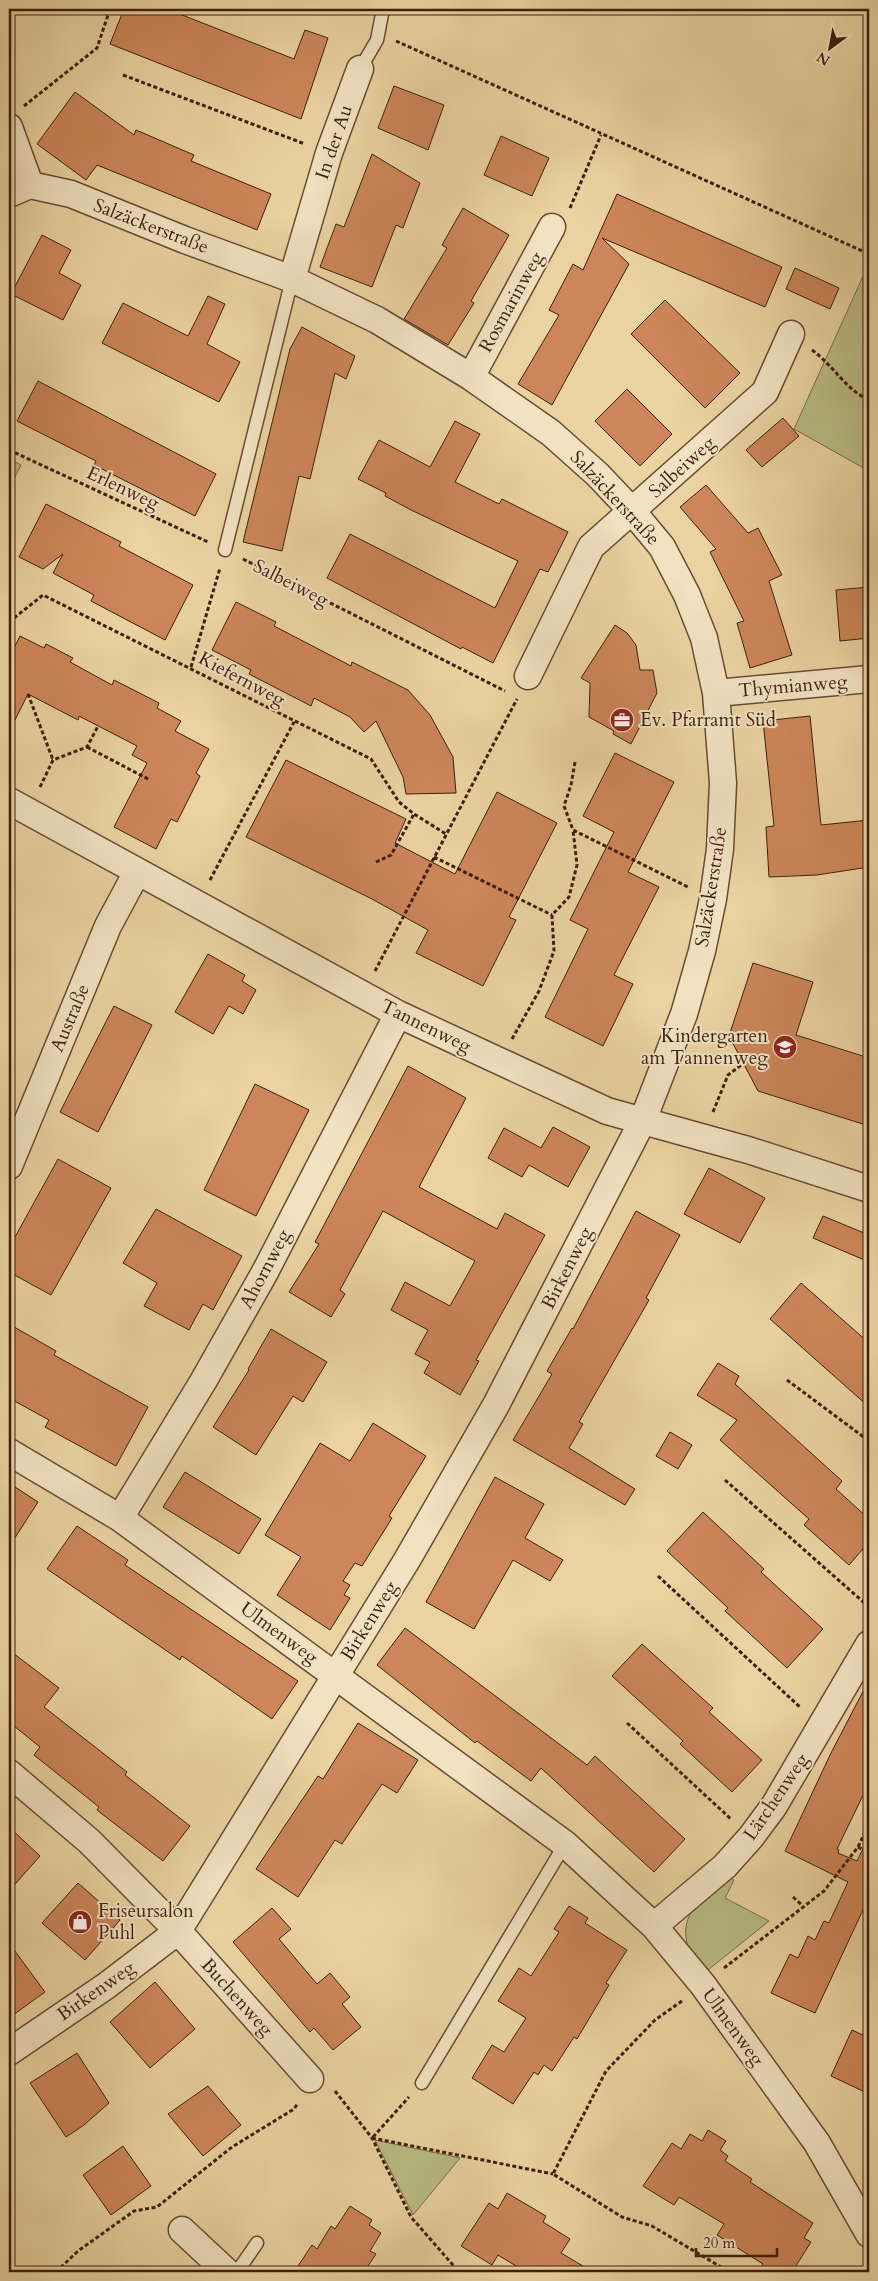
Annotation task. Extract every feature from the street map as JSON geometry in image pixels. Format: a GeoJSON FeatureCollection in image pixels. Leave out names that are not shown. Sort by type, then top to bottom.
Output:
{"type":"FeatureCollection","features":[{"type":"Feature","properties":{"kind":"street","name":"In der Au"},"geometry":{"type":"LineString","coordinates":[[292,279],[329,154],[360,69]]}},
{"type":"Feature","properties":{"kind":"street"},"geometry":{"type":"LineString","coordinates":[[16,116],[19,190]]}},
{"type":"Feature","properties":{"kind":"street","name":"Salzäckerstraße"},"geometry":{"type":"LineString","coordinates":[[19,190],[70,194],[185,240],[292,279],[377,320],[470,376],[551,433],[598,475],[662,547],[687,595],[704,638],[716,693],[723,783],[720,849],[713,899],[702,951],[684,1014],[643,1120]]}},
{"type":"Feature","properties":{"kind":"street","name":"Rosmarinweg"},"geometry":{"type":"LineString","coordinates":[[470,376],[552,227]]}},
{"type":"Feature","properties":{"kind":"street","name":"Salbeiweg"},"geometry":{"type":"LineString","coordinates":[[518,689],[591,547],[765,392],[791,334]]}},
{"type":"Feature","properties":{"kind":"street","name":"Thymianweg"},"geometry":{"type":"LineString","coordinates":[[716,693],[869,679]]}},
{"type":"Feature","properties":{"kind":"street","name":"Tannenweg"},"geometry":{"type":"LineString","coordinates":[[9,802],[398,1014],[606,1111],[748,1150],[869,1190]]}},
{"type":"Feature","properties":{"kind":"street","name":"Austraße"},"geometry":{"type":"LineString","coordinates":[[9,1166],[108,926],[137,872]]}},
{"type":"Feature","properties":{"kind":"street","name":"Ahornweg"},"geometry":{"type":"LineString","coordinates":[[120,1518],[204,1380],[266,1272],[398,1014]]}},
{"type":"Feature","properties":{"kind":"street","name":"Birkenweg"},"geometry":{"type":"LineString","coordinates":[[9,2052],[106,1986],[178,1931],[407,1560],[496,1405],[643,1120]]}},
{"type":"Feature","properties":{"kind":"street","name":"Ulmenweg"},"geometry":{"type":"LineString","coordinates":[[9,1452],[120,1518],[336,1674],[566,1844],[654,1926],[702,1985],[817,2143],[869,2234]]}},
{"type":"Feature","properties":{"kind":"street","name":"Lärchenweg"},"geometry":{"type":"LineString","coordinates":[[654,1926],[725,1866],[774,1806],[869,1644]]}},
{"type":"Feature","properties":{"kind":"street","name":"Buchenweg"},"geometry":{"type":"LineString","coordinates":[[9,1773],[89,1841],[178,1931],[310,2079]]}},
{"type":"Feature","properties":{"kind":"street"},"geometry":{"type":"LineString","coordinates":[[182,2230],[226,2272]]}},
{"type":"Feature","properties":{"kind":"lane","name":"In der Au"},"geometry":{"type":"LineString","coordinates":[[360,69],[377,40],[383,9]]}},
{"type":"Feature","properties":{"kind":"lane"},"geometry":{"type":"LineString","coordinates":[[226,550],[292,279]]}},
{"type":"Feature","properties":{"kind":"lane"},"geometry":{"type":"LineString","coordinates":[[422,2083],[566,1844]]}},
{"type":"Feature","properties":{"kind":"lane"},"geometry":{"type":"LineString","coordinates":[[237,2272],[257,2243]]}},
{"type":"Feature","properties":{"kind":"path"},"geometry":{"type":"LineString","coordinates":[[16,116],[96,48],[110,9]]}},
{"type":"Feature","properties":{"kind":"path"},"geometry":{"type":"LineString","coordinates":[[380,25],[393,40],[410,49],[869,254]]}},
{"type":"Feature","properties":{"kind":"path"},"geometry":{"type":"LineString","coordinates":[[123,75],[329,154]]}},
{"type":"Feature","properties":{"kind":"path"},"geometry":{"type":"LineString","coordinates":[[552,227],[568,212],[601,135]]}},
{"type":"Feature","properties":{"kind":"path"},"geometry":{"type":"LineString","coordinates":[[791,334],[825,360],[857,395],[869,400]]}},
{"type":"Feature","properties":{"kind":"path","name":"Erlenweg"},"geometry":{"type":"LineString","coordinates":[[9,450],[226,550]]}},
{"type":"Feature","properties":{"kind":"path"},"geometry":{"type":"LineString","coordinates":[[191,667],[226,550]]}},
{"type":"Feature","properties":{"kind":"path","name":"Salbeiweg"},"geometry":{"type":"LineString","coordinates":[[226,550],[518,689]]}},
{"type":"Feature","properties":{"kind":"path","name":"Kiefernweg"},"geometry":{"type":"LineString","coordinates":[[9,622],[43,595],[191,667],[294,722],[371,759],[399,802],[446,834]]}},
{"type":"Feature","properties":{"kind":"path"},"geometry":{"type":"LineString","coordinates":[[362,995],[446,834],[518,689]]}},
{"type":"Feature","properties":{"kind":"path"},"geometry":{"type":"LineString","coordinates":[[28,694],[54,760]]}},
{"type":"Feature","properties":{"kind":"path"},"geometry":{"type":"LineString","coordinates":[[196,904],[294,722]]}},
{"type":"Feature","properties":{"kind":"path"},"geometry":{"type":"LineString","coordinates":[[41,784],[54,760],[87,747],[98,726]]}},
{"type":"Feature","properties":{"kind":"path"},"geometry":{"type":"LineString","coordinates":[[87,747],[150,780]]}},
{"type":"Feature","properties":{"kind":"path"},"geometry":{"type":"LineString","coordinates":[[500,1062],[539,991],[554,951],[552,915],[569,897],[577,865],[573,830],[564,806],[571,786],[575,762]]}},
{"type":"Feature","properties":{"kind":"path"},"geometry":{"type":"LineString","coordinates":[[376,862],[391,855],[414,814]]}},
{"type":"Feature","properties":{"kind":"path"},"geometry":{"type":"LineString","coordinates":[[573,830],[713,899]]}},
{"type":"Feature","properties":{"kind":"path"},"geometry":{"type":"LineString","coordinates":[[434,856],[552,915]]}},
{"type":"Feature","properties":{"kind":"path"},"geometry":{"type":"LineString","coordinates":[[714,1108],[728,1075],[744,1063]]}},
{"type":"Feature","properties":{"kind":"path"},"geometry":{"type":"LineString","coordinates":[[787,1380],[869,1441]]}},
{"type":"Feature","properties":{"kind":"path"},"geometry":{"type":"LineString","coordinates":[[725,1480],[869,1607]]}},
{"type":"Feature","properties":{"kind":"path"},"geometry":{"type":"LineString","coordinates":[[658,1576],[822,1727]]}},
{"type":"Feature","properties":{"kind":"path"},"geometry":{"type":"LineString","coordinates":[[627,1723],[750,1837]]}},
{"type":"Feature","properties":{"kind":"path"},"geometry":{"type":"LineString","coordinates":[[553,2174],[606,2071],[655,2020],[824,1891],[858,1847],[869,1824]]}},
{"type":"Feature","properties":{"kind":"path"},"geometry":{"type":"LineString","coordinates":[[858,1847],[869,1853]]}},
{"type":"Feature","properties":{"kind":"path"},"geometry":{"type":"LineString","coordinates":[[793,1897],[803,1906]]}},
{"type":"Feature","properties":{"kind":"path"},"geometry":{"type":"LineString","coordinates":[[310,2079],[326,2080],[372,2138],[411,2217],[460,2272]]}},
{"type":"Feature","properties":{"kind":"path"},"geometry":{"type":"LineString","coordinates":[[372,2138],[422,2083]]}},
{"type":"Feature","properties":{"kind":"path"},"geometry":{"type":"LineString","coordinates":[[56,2272],[78,2251],[134,2211],[157,2206],[232,2147],[294,2109]]}},
{"type":"Feature","properties":{"kind":"path"},"geometry":{"type":"LineString","coordinates":[[372,2138],[553,2174],[622,2217],[652,2226],[721,2267],[718,2272]]}},
{"type":"Feature","properties":{"kind":"green space"},"geometry":{"type":"Polygon","coordinates":[[[869,263],[869,471],[794,429],[869,263]]]}},
{"type":"Feature","properties":{"kind":"green space"},"geometry":{"type":"Polygon","coordinates":[[[9,459],[21,465],[9,489],[9,459]]]}},
{"type":"Feature","properties":{"kind":"green space"},"geometry":{"type":"Polygon","coordinates":[[[726,1876],[734,1880],[725,1898],[769,1921],[708,1970],[689,1949],[686,1924],[695,1906],[726,1876]]]}},
{"type":"Feature","properties":{"kind":"green space"},"geometry":{"type":"Polygon","coordinates":[[[375,2140],[460,2158],[413,2215],[375,2140]]]}},
{"type":"Feature","properties":{"kind":"building"},"geometry":{"type":"Polygon","coordinates":[[[124,9],[167,9],[294,59],[305,30],[328,38],[301,119],[110,44],[124,9]]]}},
{"type":"Feature","properties":{"kind":"building"},"geometry":{"type":"Polygon","coordinates":[[[394,86],[444,105],[428,150],[378,128],[394,86]]]}},
{"type":"Feature","properties":{"kind":"building"},"geometry":{"type":"Polygon","coordinates":[[[75,92],[134,135],[136,130],[194,155],[191,161],[271,194],[257,230],[97,165],[86,180],[37,144],[75,92]]]}},
{"type":"Feature","properties":{"kind":"building"},"geometry":{"type":"Polygon","coordinates":[[[501,136],[549,158],[532,196],[484,175],[501,136]]]}},
{"type":"Feature","properties":{"kind":"building"},"geometry":{"type":"Polygon","coordinates":[[[372,154],[420,183],[403,228],[396,225],[372,287],[320,267],[336,224],[344,227],[372,154]]]}},
{"type":"Feature","properties":{"kind":"building"},"geometry":{"type":"Polygon","coordinates":[[[617,194],[782,267],[765,307],[602,238],[629,264],[552,405],[518,384],[559,315],[549,310],[573,264],[583,270],[617,194]]]}},
{"type":"Feature","properties":{"kind":"building"},"geometry":{"type":"Polygon","coordinates":[[[463,208],[509,235],[471,301],[474,303],[448,345],[404,319],[447,248],[442,245],[463,208]]]}},
{"type":"Feature","properties":{"kind":"building"},"geometry":{"type":"Polygon","coordinates":[[[42,235],[71,250],[59,273],[81,285],[63,320],[11,294],[42,235]]]}},
{"type":"Feature","properties":{"kind":"building"},"geometry":{"type":"Polygon","coordinates":[[[795,268],[839,288],[830,309],[786,289],[795,268]]]}},
{"type":"Feature","properties":{"kind":"building"},"geometry":{"type":"Polygon","coordinates":[[[208,296],[225,304],[207,344],[240,362],[219,402],[102,343],[123,303],[188,336],[208,296]]]}},
{"type":"Feature","properties":{"kind":"building"},"geometry":{"type":"Polygon","coordinates":[[[665,300],[740,373],[705,408],[631,334],[665,300]]]}},
{"type":"Feature","properties":{"kind":"building"},"geometry":{"type":"Polygon","coordinates":[[[302,327],[355,356],[346,379],[335,373],[310,479],[299,476],[282,551],[243,542],[290,349],[302,327]]]}},
{"type":"Feature","properties":{"kind":"building"},"geometry":{"type":"Polygon","coordinates":[[[38,381],[216,474],[195,516],[94,465],[96,461],[17,421],[38,381]]]}},
{"type":"Feature","properties":{"kind":"building"},"geometry":{"type":"Polygon","coordinates":[[[627,389],[672,434],[640,466],[595,421],[627,389]]]}},
{"type":"Feature","properties":{"kind":"building"},"geometry":{"type":"Polygon","coordinates":[[[783,418],[799,436],[762,467],[746,450],[783,418]]]}},
{"type":"Feature","properties":{"kind":"building"},"geometry":{"type":"Polygon","coordinates":[[[455,421],[480,434],[455,482],[499,504],[502,499],[568,532],[548,572],[540,569],[493,663],[462,647],[461,649],[327,578],[350,534],[495,608],[518,561],[411,510],[385,496],[386,493],[358,479],[379,440],[430,467],[455,421]]]}},
{"type":"Feature","properties":{"kind":"building"},"geometry":{"type":"Polygon","coordinates":[[[706,485],[748,533],[758,528],[782,575],[769,581],[792,655],[750,668],[737,623],[744,621],[710,552],[716,549],[680,507],[706,485]]]}},
{"type":"Feature","properties":{"kind":"building"},"geometry":{"type":"Polygon","coordinates":[[[46,504],[121,542],[119,546],[193,585],[165,640],[91,601],[94,595],[53,573],[63,554],[43,569],[19,557],[46,504]]]}},
{"type":"Feature","properties":{"kind":"building"},"geometry":{"type":"Polygon","coordinates":[[[869,587],[869,638],[840,641],[836,590],[869,587]]]}},
{"type":"Feature","properties":{"kind":"building"},"geometry":{"type":"Polygon","coordinates":[[[236,602],[276,622],[274,626],[351,666],[352,662],[408,690],[430,715],[453,757],[456,793],[406,794],[403,777],[376,721],[364,732],[350,717],[314,698],[311,706],[249,674],[251,670],[212,650],[236,602]]]}},
{"type":"Feature","properties":{"kind":"building"},"geometry":{"type":"Polygon","coordinates":[[[615,625],[627,633],[636,645],[640,670],[653,670],[657,693],[631,744],[613,734],[614,731],[589,717],[590,683],[581,678],[615,625]]]}},
{"type":"Feature","properties":{"kind":"building"},"geometry":{"type":"Polygon","coordinates":[[[20,636],[44,648],[46,644],[73,658],[70,662],[112,685],[114,680],[159,703],[157,708],[181,721],[175,731],[209,749],[196,773],[200,776],[177,822],[171,819],[156,849],[114,827],[147,763],[132,755],[137,746],[79,716],[78,720],[28,694],[9,732],[9,658],[20,636]]]}},
{"type":"Feature","properties":{"kind":"building"},"geometry":{"type":"Polygon","coordinates":[[[810,716],[821,825],[869,820],[869,867],[817,875],[769,877],[766,827],[774,826],[763,721],[810,716]]]}},
{"type":"Feature","properties":{"kind":"building"},"geometry":{"type":"Polygon","coordinates":[[[615,753],[674,782],[628,872],[659,887],[614,975],[633,984],[603,1046],[545,1017],[588,929],[570,920],[614,832],[583,816],[615,753]]]}},
{"type":"Feature","properties":{"kind":"building"},"geometry":{"type":"Polygon","coordinates":[[[286,760],[406,819],[395,843],[455,874],[497,792],[557,823],[509,917],[516,920],[483,986],[416,953],[428,930],[372,899],[246,837],[286,760]]]}},
{"type":"Feature","properties":{"kind":"building"},"geometry":{"type":"Polygon","coordinates":[[[208,954],[245,975],[242,981],[256,990],[243,1014],[229,1006],[213,1034],[175,1012],[208,954]]]}},
{"type":"Feature","properties":{"kind":"building","name":"Kindergarten am Tannenweg"},"geometry":{"type":"Polygon","coordinates":[[[753,963],[813,982],[796,1035],[869,1058],[869,1126],[758,1091],[729,1036],[753,963]]]}},
{"type":"Feature","properties":{"kind":"building"},"geometry":{"type":"Polygon","coordinates":[[[114,1006],[152,1025],[98,1132],[60,1112],[114,1006]]]}},
{"type":"Feature","properties":{"kind":"building"},"geometry":{"type":"Polygon","coordinates":[[[408,1066],[466,1098],[419,1187],[497,1229],[505,1213],[545,1235],[476,1360],[479,1361],[460,1395],[424,1373],[430,1362],[415,1354],[428,1330],[391,1310],[405,1282],[450,1306],[475,1261],[383,1211],[340,1290],[345,1294],[331,1317],[289,1292],[319,1244],[315,1242],[408,1066]]]}},
{"type":"Feature","properties":{"kind":"building"},"geometry":{"type":"Polygon","coordinates":[[[255,1084],[309,1110],[256,1216],[204,1190],[255,1084]]]}},
{"type":"Feature","properties":{"kind":"building"},"geometry":{"type":"Polygon","coordinates":[[[553,1127],[590,1147],[568,1187],[529,1165],[522,1177],[488,1158],[504,1128],[541,1148],[553,1127]]]}},
{"type":"Feature","properties":{"kind":"building"},"geometry":{"type":"Polygon","coordinates":[[[58,1159],[111,1188],[51,1295],[9,1272],[9,1248],[58,1159]]]}},
{"type":"Feature","properties":{"kind":"building"},"geometry":{"type":"Polygon","coordinates":[[[709,1168],[765,1198],[740,1243],[684,1214],[709,1168]]]}},
{"type":"Feature","properties":{"kind":"building"},"geometry":{"type":"Polygon","coordinates":[[[156,1209],[242,1256],[213,1310],[203,1304],[189,1330],[144,1306],[157,1283],[123,1263],[156,1209]]]}},
{"type":"Feature","properties":{"kind":"building"},"geometry":{"type":"Polygon","coordinates":[[[636,1211],[680,1235],[646,1298],[649,1300],[579,1422],[583,1424],[569,1448],[635,1489],[625,1505],[513,1440],[552,1374],[547,1371],[573,1329],[636,1211]]]}},
{"type":"Feature","properties":{"kind":"building"},"geometry":{"type":"Polygon","coordinates":[[[823,1216],[869,1235],[869,1262],[813,1238],[823,1216]]]}},
{"type":"Feature","properties":{"kind":"building"},"geometry":{"type":"Polygon","coordinates":[[[801,1283],[869,1343],[869,1407],[770,1319],[801,1283]]]}},
{"type":"Feature","properties":{"kind":"building"},"geometry":{"type":"Polygon","coordinates":[[[9,1324],[56,1351],[54,1355],[148,1407],[116,1466],[45,1427],[49,1420],[9,1398],[9,1324]]]}},
{"type":"Feature","properties":{"kind":"building"},"geometry":{"type":"Polygon","coordinates":[[[271,1329],[327,1362],[303,1402],[293,1396],[256,1455],[213,1427],[249,1370],[271,1329]]]}},
{"type":"Feature","properties":{"kind":"building"},"geometry":{"type":"Polygon","coordinates":[[[718,1363],[739,1376],[735,1384],[842,1481],[836,1489],[869,1519],[869,1542],[849,1565],[804,1525],[809,1519],[720,1440],[737,1420],[697,1395],[718,1363]]]}},
{"type":"Feature","properties":{"kind":"building"},"geometry":{"type":"Polygon","coordinates":[[[373,1423],[426,1456],[389,1516],[392,1518],[362,1566],[355,1563],[343,1581],[350,1585],[344,1595],[350,1598],[330,1630],[277,1595],[301,1557],[265,1535],[320,1443],[350,1461],[373,1423]]]}},
{"type":"Feature","properties":{"kind":"building"},"geometry":{"type":"Polygon","coordinates":[[[670,1432],[692,1445],[678,1469],[656,1456],[670,1432]]]}},
{"type":"Feature","properties":{"kind":"building"},"geometry":{"type":"Polygon","coordinates":[[[185,1472],[261,1519],[239,1554],[163,1507],[185,1472]]]}},
{"type":"Feature","properties":{"kind":"building"},"geometry":{"type":"Polygon","coordinates":[[[495,1477],[544,1504],[525,1538],[563,1560],[550,1581],[513,1560],[474,1629],[426,1602],[495,1477]]]}},
{"type":"Feature","properties":{"kind":"building"},"geometry":{"type":"Polygon","coordinates":[[[9,1483],[38,1502],[9,1547],[9,1483]]]}},
{"type":"Feature","properties":{"kind":"building"},"geometry":{"type":"Polygon","coordinates":[[[703,1512],[764,1569],[761,1572],[823,1629],[787,1668],[725,1611],[728,1608],[667,1551],[703,1512]]]}},
{"type":"Feature","properties":{"kind":"building"},"geometry":{"type":"Polygon","coordinates":[[[77,1526],[128,1560],[125,1565],[298,1681],[272,1719],[182,1656],[180,1660],[47,1569],[77,1526]]]}},
{"type":"Feature","properties":{"kind":"building"},"geometry":{"type":"Polygon","coordinates":[[[405,1628],[587,1765],[595,1756],[685,1839],[654,1872],[541,1768],[531,1781],[477,1741],[475,1743],[377,1665],[405,1628]]]}},
{"type":"Feature","properties":{"kind":"building"},"geometry":{"type":"Polygon","coordinates":[[[642,1644],[713,1708],[709,1712],[762,1760],[732,1792],[680,1744],[683,1741],[612,1676],[642,1644]]]}},
{"type":"Feature","properties":{"kind":"building"},"geometry":{"type":"Polygon","coordinates":[[[9,1650],[59,1688],[44,1707],[127,1772],[125,1775],[190,1826],[163,1861],[97,1810],[99,1807],[34,1755],[40,1747],[9,1722],[9,1650]]]}},
{"type":"Feature","properties":{"kind":"building"},"geometry":{"type":"Polygon","coordinates":[[[869,1680],[869,1783],[837,1849],[839,1850],[838,1853],[857,1861],[869,1836],[869,1897],[815,2013],[771,1993],[790,1954],[798,1958],[808,1936],[815,1940],[824,1921],[829,1923],[848,1882],[785,1851],[831,1753],[869,1680]]]}},
{"type":"Feature","properties":{"kind":"building"},"geometry":{"type":"Polygon","coordinates":[[[358,1723],[418,1760],[397,1793],[382,1784],[342,1844],[335,1840],[298,1897],[256,1869],[318,1776],[323,1779],[358,1723]]]}},
{"type":"Feature","properties":{"kind":"building"},"geometry":{"type":"Polygon","coordinates":[[[9,1827],[40,1856],[9,1891],[9,1827]]]}},
{"type":"Feature","properties":{"kind":"building"},"geometry":{"type":"Polygon","coordinates":[[[78,1883],[120,1920],[85,1960],[42,1923],[78,1883]]]}},
{"type":"Feature","properties":{"kind":"building"},"geometry":{"type":"Polygon","coordinates":[[[569,1906],[588,1918],[585,1923],[627,1950],[606,1983],[609,1985],[577,2039],[574,2037],[552,2071],[544,2065],[538,2075],[534,2072],[513,2104],[472,2078],[492,2045],[504,2052],[526,2018],[498,2001],[519,1968],[531,1976],[559,1932],[554,1929],[569,1906]]]}},
{"type":"Feature","properties":{"kind":"building"},"geometry":{"type":"Polygon","coordinates":[[[272,1908],[291,1929],[279,1939],[317,1984],[330,1973],[350,1997],[342,2004],[361,2027],[333,2050],[314,2028],[310,2032],[233,1942],[272,1908]]]}},
{"type":"Feature","properties":{"kind":"building"},"geometry":{"type":"Polygon","coordinates":[[[9,1943],[45,1992],[9,2018],[9,1943]]]}},
{"type":"Feature","properties":{"kind":"building"},"geometry":{"type":"Polygon","coordinates":[[[155,1982],[195,2029],[150,2068],[110,2022],[155,1982]]]}},
{"type":"Feature","properties":{"kind":"building"},"geometry":{"type":"Polygon","coordinates":[[[852,2030],[869,2038],[869,2094],[831,2076],[852,2030]]]}},
{"type":"Feature","properties":{"kind":"building"},"geometry":{"type":"Polygon","coordinates":[[[77,2053],[109,2103],[84,2125],[66,2137],[30,2083],[77,2053]]]}},
{"type":"Feature","properties":{"kind":"building"},"geometry":{"type":"Polygon","coordinates":[[[208,2086],[241,2125],[203,2156],[168,2114],[208,2086]]]}},
{"type":"Feature","properties":{"kind":"building"},"geometry":{"type":"Polygon","coordinates":[[[708,2130],[726,2141],[720,2150],[728,2156],[725,2161],[752,2179],[750,2182],[813,2223],[804,2238],[811,2242],[792,2272],[758,2272],[763,2264],[717,2235],[724,2224],[679,2197],[674,2205],[643,2186],[672,2143],[681,2149],[690,2134],[702,2141],[708,2130]]]}},
{"type":"Feature","properties":{"kind":"building"},"geometry":{"type":"Polygon","coordinates":[[[123,2146],[151,2186],[111,2215],[83,2175],[123,2146]]]}},
{"type":"Feature","properties":{"kind":"building"},"geometry":{"type":"Polygon","coordinates":[[[507,2193],[546,2216],[543,2222],[570,2239],[561,2253],[593,2272],[526,2272],[498,2255],[492,2265],[461,2246],[489,2203],[498,2209],[507,2193]]]}},
{"type":"Feature","properties":{"kind":"building"},"geometry":{"type":"Polygon","coordinates":[[[350,2206],[372,2220],[369,2225],[381,2233],[370,2251],[376,2254],[364,2272],[294,2272],[312,2245],[317,2249],[331,2226],[335,2229],[350,2206]]]}},
{"type":"Feature","properties":{"kind":"place","name":"Ev. Pfarramt Süd"},"geometry":{"type":"Point","coordinates":[622,720]}},
{"type":"Feature","properties":{"kind":"place","name":"Kindergarten am Tannenweg"},"geometry":{"type":"Point","coordinates":[785,1047]}},
{"type":"Feature","properties":{"kind":"place","name":"Friseursalon Puhl"},"geometry":{"type":"Point","coordinates":[80,1922]}}]}
